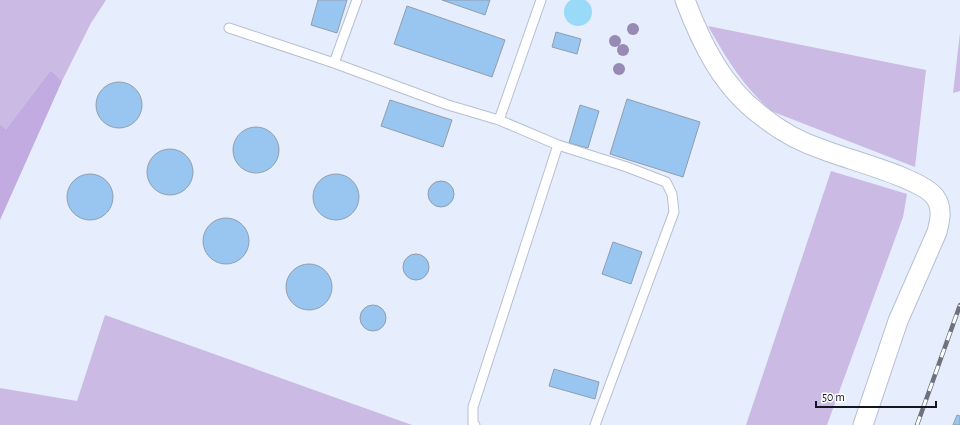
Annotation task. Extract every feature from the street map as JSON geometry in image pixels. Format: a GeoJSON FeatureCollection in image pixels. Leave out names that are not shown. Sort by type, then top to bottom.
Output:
{"type":"FeatureCollection","features":[{"type":"Feature","properties":{"kind":"street"},"geometry":{"type":"LineString","coordinates":[[685,0],[697,32],[711,59],[744,101],[763,118],[822,150],[919,184],[936,198],[940,207],[941,217],[937,232],[898,321],[863,425]]}},
{"type":"Feature","properties":{"kind":"lane"},"geometry":{"type":"LineString","coordinates":[[334,62],[357,0]]}},
{"type":"Feature","properties":{"kind":"lane"},"geometry":{"type":"LineString","coordinates":[[499,120],[541,0]]}},
{"type":"Feature","properties":{"kind":"lane"},"geometry":{"type":"LineString","coordinates":[[229,28],[334,62],[448,105],[499,120],[558,145],[666,182],[672,194],[674,212],[595,425]]}},
{"type":"Feature","properties":{"kind":"lane"},"geometry":{"type":"LineString","coordinates":[[475,425],[473,423],[473,407],[558,145]]}},
{"type":"Feature","properties":{"kind":"shaded area"},"geometry":{"type":"Polygon","coordinates":[[[0,0],[106,0],[91,23],[62,81],[51,70],[6,129],[0,124],[0,0]]]}},
{"type":"Feature","properties":{"kind":"shaded area"},"geometry":{"type":"Polygon","coordinates":[[[708,26],[926,70],[915,167],[771,111],[760,101],[743,81],[708,26]]]}},
{"type":"Feature","properties":{"kind":"shaded area"},"geometry":{"type":"Polygon","coordinates":[[[960,33],[960,91],[953,93],[960,33]]]}},
{"type":"Feature","properties":{"kind":"shaded area"},"geometry":{"type":"Polygon","coordinates":[[[51,70],[62,81],[0,220],[0,124],[6,129],[51,70]]]}},
{"type":"Feature","properties":{"kind":"shaded area"},"geometry":{"type":"Polygon","coordinates":[[[831,171],[907,194],[903,217],[827,425],[746,425],[831,171]]]}},
{"type":"Feature","properties":{"kind":"shaded area"},"geometry":{"type":"Polygon","coordinates":[[[105,315],[412,425],[0,425],[0,388],[77,401],[105,315]]]}},
{"type":"Feature","properties":{"kind":"water"},"geometry":{"type":"Polygon","coordinates":[[[578,-2],[588,2],[592,12],[588,22],[578,26],[568,22],[564,12],[568,2],[578,-2]]]}},
{"type":"Feature","properties":{"kind":"building"},"geometry":{"type":"Polygon","coordinates":[[[318,0],[347,0],[337,33],[311,25],[318,0]]]}},
{"type":"Feature","properties":{"kind":"building"},"geometry":{"type":"Polygon","coordinates":[[[442,0],[490,0],[485,15],[442,0]]]}},
{"type":"Feature","properties":{"kind":"building"},"geometry":{"type":"Polygon","coordinates":[[[407,6],[505,40],[492,77],[394,44],[407,6]]]}},
{"type":"Feature","properties":{"kind":"building"},"geometry":{"type":"Polygon","coordinates":[[[556,32],[581,39],[577,54],[552,47],[556,32]]]}},
{"type":"Feature","properties":{"kind":"building"},"geometry":{"type":"Polygon","coordinates":[[[115,82],[123,82],[132,86],[138,92],[142,105],[138,118],[132,124],[123,128],[115,128],[106,124],[100,118],[96,109],[96,101],[100,92],[106,86],[115,82]]]}},
{"type":"Feature","properties":{"kind":"building"},"geometry":{"type":"Polygon","coordinates":[[[627,99],[700,122],[683,177],[610,154],[627,99]]]}},
{"type":"Feature","properties":{"kind":"building"},"geometry":{"type":"Polygon","coordinates":[[[390,100],[452,120],[443,147],[381,126],[390,100]]]}},
{"type":"Feature","properties":{"kind":"building"},"geometry":{"type":"Polygon","coordinates":[[[580,105],[599,111],[588,148],[569,143],[580,105]]]}},
{"type":"Feature","properties":{"kind":"building"},"geometry":{"type":"Polygon","coordinates":[[[252,127],[260,127],[269,131],[275,137],[279,150],[275,163],[269,169],[260,173],[252,173],[243,169],[237,163],[233,154],[233,146],[237,137],[243,131],[252,127]]]}},
{"type":"Feature","properties":{"kind":"building"},"geometry":{"type":"Polygon","coordinates":[[[166,149],[174,149],[183,153],[189,159],[193,172],[189,185],[183,191],[174,195],[166,195],[157,191],[151,185],[147,176],[147,168],[151,159],[157,153],[166,149]]]}},
{"type":"Feature","properties":{"kind":"building"},"geometry":{"type":"Polygon","coordinates":[[[86,174],[94,174],[103,178],[109,184],[113,197],[109,210],[103,216],[94,220],[86,220],[77,216],[71,210],[67,201],[67,193],[71,184],[77,178],[86,174]]]}},
{"type":"Feature","properties":{"kind":"building"},"geometry":{"type":"Polygon","coordinates":[[[332,174],[340,174],[349,178],[355,184],[359,197],[355,210],[349,216],[340,220],[332,220],[323,216],[317,210],[313,201],[313,193],[317,184],[323,178],[332,174]]]}},
{"type":"Feature","properties":{"kind":"building"},"geometry":{"type":"Polygon","coordinates":[[[441,181],[450,185],[454,194],[450,203],[441,207],[432,203],[428,194],[432,185],[441,181]]]}},
{"type":"Feature","properties":{"kind":"building"},"geometry":{"type":"Polygon","coordinates":[[[222,218],[230,218],[239,222],[245,228],[249,241],[245,254],[239,260],[230,264],[222,264],[213,260],[207,254],[203,245],[203,237],[207,228],[213,222],[222,218]]]}},
{"type":"Feature","properties":{"kind":"building"},"geometry":{"type":"Polygon","coordinates":[[[613,242],[642,252],[631,284],[602,274],[613,242]]]}},
{"type":"Feature","properties":{"kind":"building"},"geometry":{"type":"Polygon","coordinates":[[[416,254],[425,258],[429,267],[425,276],[416,280],[407,276],[403,267],[407,258],[416,254]]]}},
{"type":"Feature","properties":{"kind":"building"},"geometry":{"type":"Polygon","coordinates":[[[305,264],[313,264],[322,268],[328,274],[332,287],[328,300],[322,306],[313,310],[305,310],[296,306],[290,300],[286,291],[286,283],[290,274],[296,268],[305,264]]]}},
{"type":"Feature","properties":{"kind":"building"},"geometry":{"type":"Polygon","coordinates":[[[373,305],[382,309],[386,318],[382,327],[373,331],[364,327],[360,318],[364,309],[373,305]]]}},
{"type":"Feature","properties":{"kind":"building"},"geometry":{"type":"Polygon","coordinates":[[[554,369],[599,382],[595,399],[549,386],[554,369]]]}},
{"type":"Feature","properties":{"kind":"building"},"geometry":{"type":"Polygon","coordinates":[[[957,415],[960,416],[960,425],[953,425],[957,415]]]}},
{"type":"Feature","properties":{"kind":"railway"},"geometry":{"type":"LineString","coordinates":[[917,425],[960,305]]}}]}
